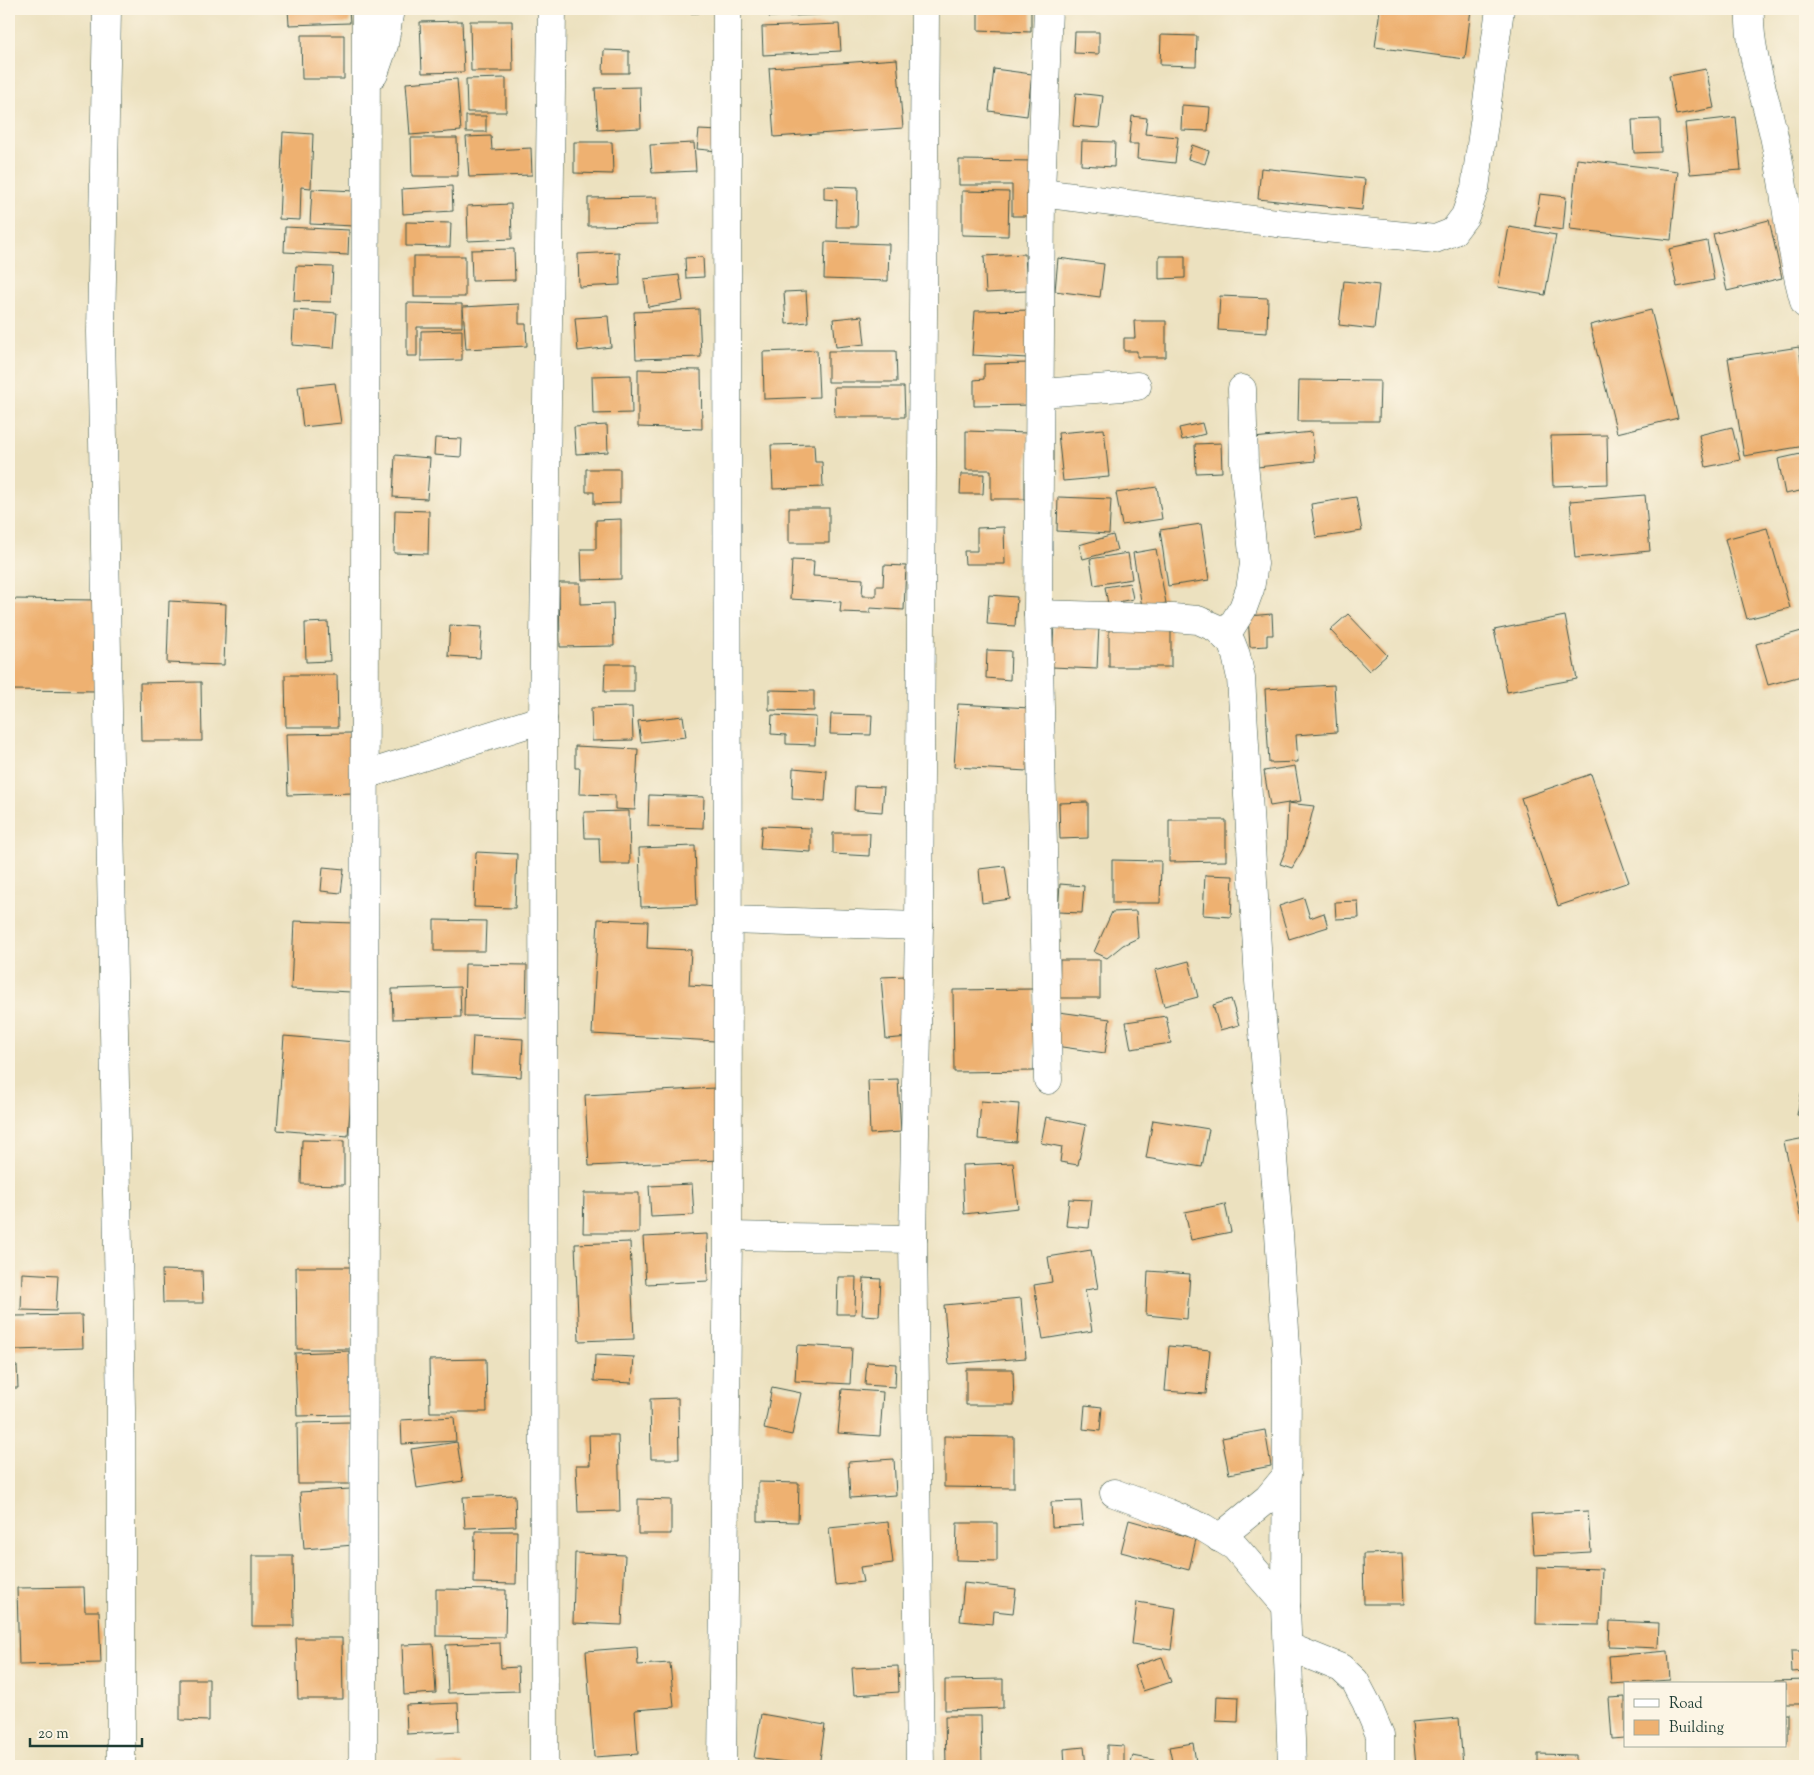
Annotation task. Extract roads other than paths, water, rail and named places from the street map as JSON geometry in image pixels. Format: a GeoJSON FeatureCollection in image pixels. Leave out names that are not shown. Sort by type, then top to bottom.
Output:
{"type":"FeatureCollection","features":[{"type":"Feature","properties":{"kind":"street"},"geometry":{"type":"LineString","coordinates":[[107,9],[102,332],[121,1398],[121,1766]]}},
{"type":"Feature","properties":{"kind":"street"},"geometry":{"type":"LineString","coordinates":[[363,1766],[366,9]]}},
{"type":"Feature","properties":{"kind":"street"},"geometry":{"type":"LineString","coordinates":[[366,99],[384,45],[390,9]]}},
{"type":"Feature","properties":{"kind":"street"},"geometry":{"type":"LineString","coordinates":[[544,1766],[543,719],[552,9]]}},
{"type":"Feature","properties":{"kind":"street"},"geometry":{"type":"LineString","coordinates":[[722,1766],[728,1236],[727,9]]}},
{"type":"Feature","properties":{"kind":"street"},"geometry":{"type":"LineString","coordinates":[[920,1766],[913,1238],[919,926],[925,9]]}},
{"type":"Feature","properties":{"kind":"street"},"geometry":{"type":"LineString","coordinates":[[1048,9],[1041,193],[1038,614],[1048,1080]]}},
{"type":"Feature","properties":{"kind":"street"},"geometry":{"type":"LineString","coordinates":[[1041,193],[1285,224],[1435,239],[1453,232],[1465,216],[1474,188],[1500,9]]}},
{"type":"Feature","properties":{"kind":"street"},"geometry":{"type":"LineString","coordinates":[[1750,9],[1755,60],[1774,137],[1798,277],[1805,304]]}},
{"type":"Feature","properties":{"kind":"street"},"geometry":{"type":"LineString","coordinates":[[1040,392],[1137,386]]}},
{"type":"Feature","properties":{"kind":"street"},"geometry":{"type":"LineString","coordinates":[[1225,637],[1243,608],[1250,588],[1254,564],[1244,464],[1242,389]]}},
{"type":"Feature","properties":{"kind":"street"},"geometry":{"type":"LineString","coordinates":[[1038,614],[1198,620],[1216,628],[1231,642],[1236,655],[1241,678],[1259,981],[1287,1362],[1286,1606],[1292,1766]]}},
{"type":"Feature","properties":{"kind":"street"},"geometry":{"type":"LineString","coordinates":[[365,775],[543,719]]}},
{"type":"Feature","properties":{"kind":"street"},"geometry":{"type":"LineString","coordinates":[[728,920],[919,926]]}},
{"type":"Feature","properties":{"kind":"street"},"geometry":{"type":"LineString","coordinates":[[728,1236],[913,1238]]}},
{"type":"Feature","properties":{"kind":"street"},"geometry":{"type":"LineString","coordinates":[[1219,1538],[1268,1498],[1287,1475]]}},
{"type":"Feature","properties":{"kind":"street"},"geometry":{"type":"LineString","coordinates":[[1114,1494],[1204,1528],[1235,1547],[1286,1606]]}},
{"type":"Feature","properties":{"kind":"street"},"geometry":{"type":"LineString","coordinates":[[1289,1648],[1341,1668],[1355,1682],[1380,1735],[1380,1766]]}}]}
